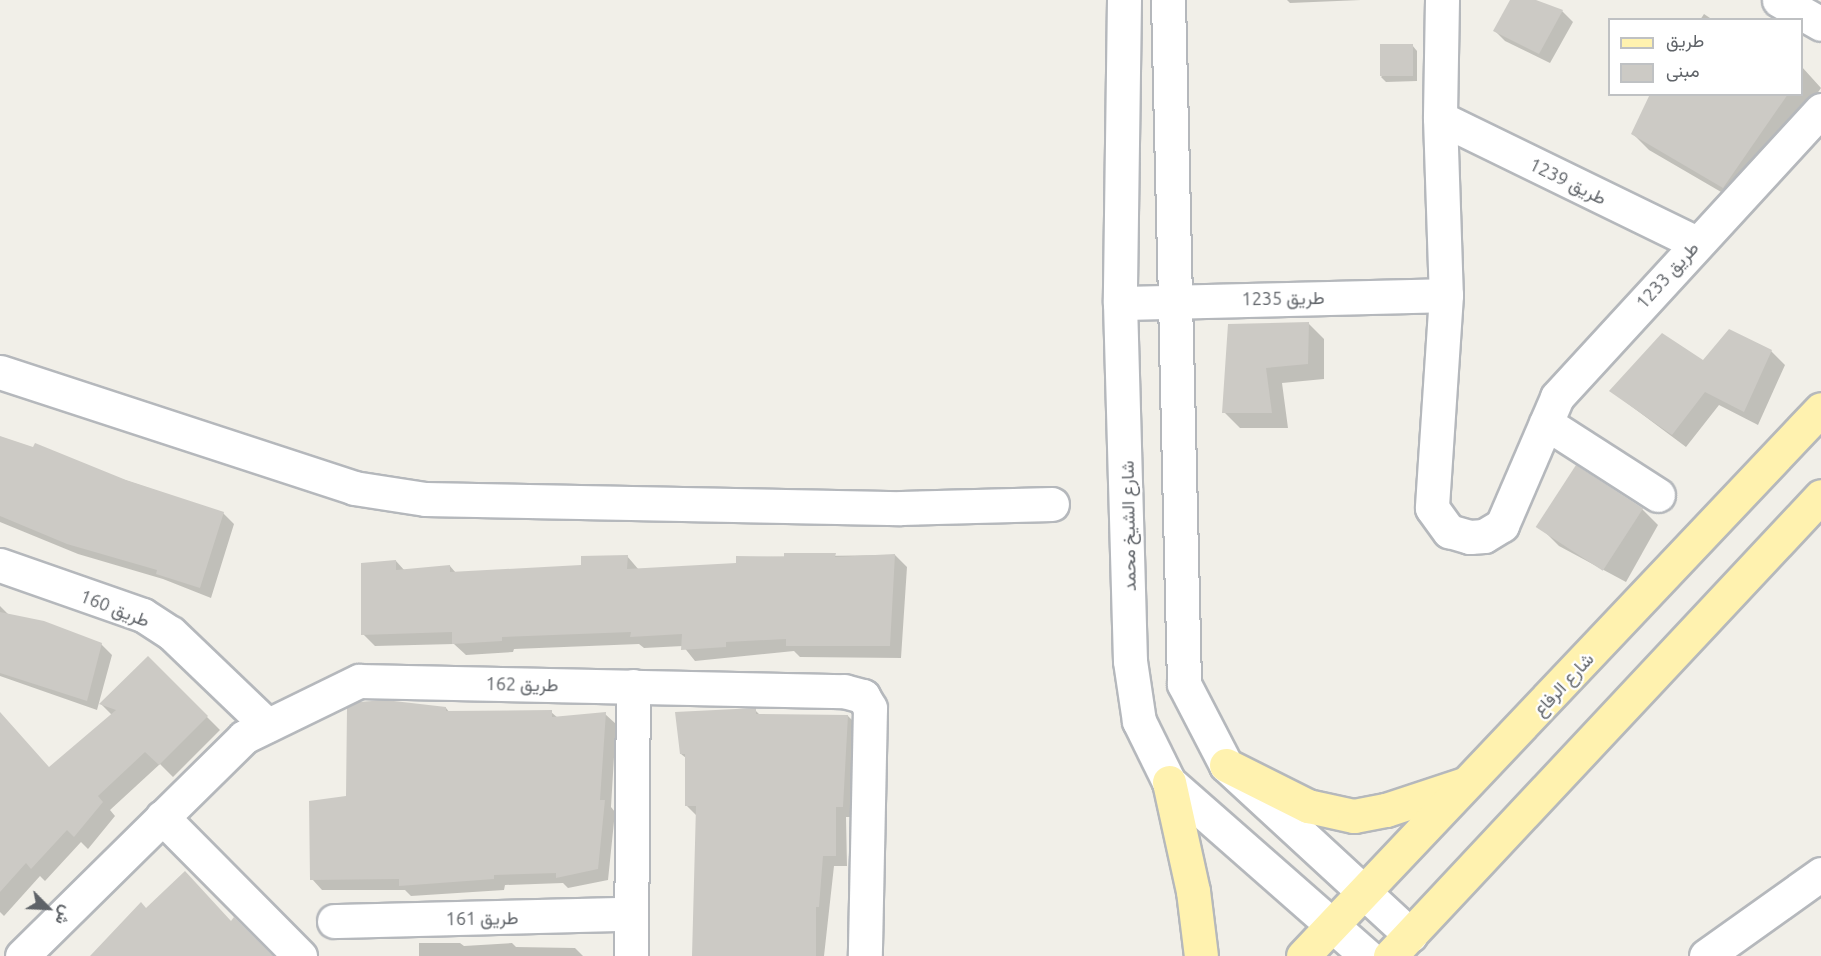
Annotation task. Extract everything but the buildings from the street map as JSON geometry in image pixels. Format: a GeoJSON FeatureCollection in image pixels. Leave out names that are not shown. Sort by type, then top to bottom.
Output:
{"type":"FeatureCollection","features":[{"type":"Feature","properties":{"kind":"main road","name":"شارع الرفاع"},"geometry":{"type":"LineString","coordinates":[[1303,956],[1472,782],[1821,409]]}},
{"type":"Feature","properties":{"kind":"main road"},"geometry":{"type":"LineString","coordinates":[[1400,946],[1821,496]]}},
{"type":"Feature","properties":{"kind":"main road"},"geometry":{"type":"LineString","coordinates":[[1226,765],[1308,806],[1354,816],[1415,802],[1472,782]]}},
{"type":"Feature","properties":{"kind":"main road"},"geometry":{"type":"LineString","coordinates":[[1169,782],[1193,891],[1201,956]]}},
{"type":"Feature","properties":{"kind":"street","name":"شارع الشيخ محمد"},"geometry":{"type":"LineString","coordinates":[[1124,0],[1120,303],[1130,661],[1139,721],[1169,782],[1367,956]]}},
{"type":"Feature","properties":{"kind":"street"},"geometry":{"type":"LineString","coordinates":[[1168,0],[1184,684],[1226,765],[1362,893],[1400,946]]}},
{"type":"Feature","properties":{"kind":"street"},"geometry":{"type":"LineString","coordinates":[[1442,0],[1440,118],[1446,295]]}},
{"type":"Feature","properties":{"kind":"street"},"geometry":{"type":"LineString","coordinates":[[1779,0],[1821,24]]}},
{"type":"Feature","properties":{"kind":"street","name":"طريق 1233"},"geometry":{"type":"LineString","coordinates":[[1446,295],[1432,508],[1449,531],[1470,537],[1484,536],[1502,525],[1557,397],[1696,243],[1810,143],[1821,110]]}},
{"type":"Feature","properties":{"kind":"street","name":"طريق 1239"},"geometry":{"type":"LineString","coordinates":[[1440,118],[1696,243]]}},
{"type":"Feature","properties":{"kind":"street","name":"طريق 1235"},"geometry":{"type":"LineString","coordinates":[[1120,303],[1446,295]]}},
{"type":"Feature","properties":{"kind":"street"},"geometry":{"type":"LineString","coordinates":[[0,372],[354,488],[425,499],[901,508],[1052,504]]}},
{"type":"Feature","properties":{"kind":"street"},"geometry":{"type":"LineString","coordinates":[[1546,423],[1658,495]]}},
{"type":"Feature","properties":{"kind":"street","name":"طريق 160"},"geometry":{"type":"LineString","coordinates":[[0,565],[143,615],[171,633],[267,725]]}},
{"type":"Feature","properties":{"kind":"street","name":"طريق 162"},"geometry":{"type":"LineString","coordinates":[[22,956],[244,736],[359,681],[844,691],[862,696],[870,708],[865,956]]}},
{"type":"Feature","properties":{"kind":"street"},"geometry":{"type":"LineString","coordinates":[[631,956],[633,686]]}},
{"type":"Feature","properties":{"kind":"street"},"geometry":{"type":"LineString","coordinates":[[162,817],[300,956]]}},
{"type":"Feature","properties":{"kind":"street"},"geometry":{"type":"LineString","coordinates":[[1706,956],[1821,874]]}},
{"type":"Feature","properties":{"kind":"street","name":"طريق 161"},"geometry":{"type":"LineString","coordinates":[[334,921],[631,914]]}}]}
